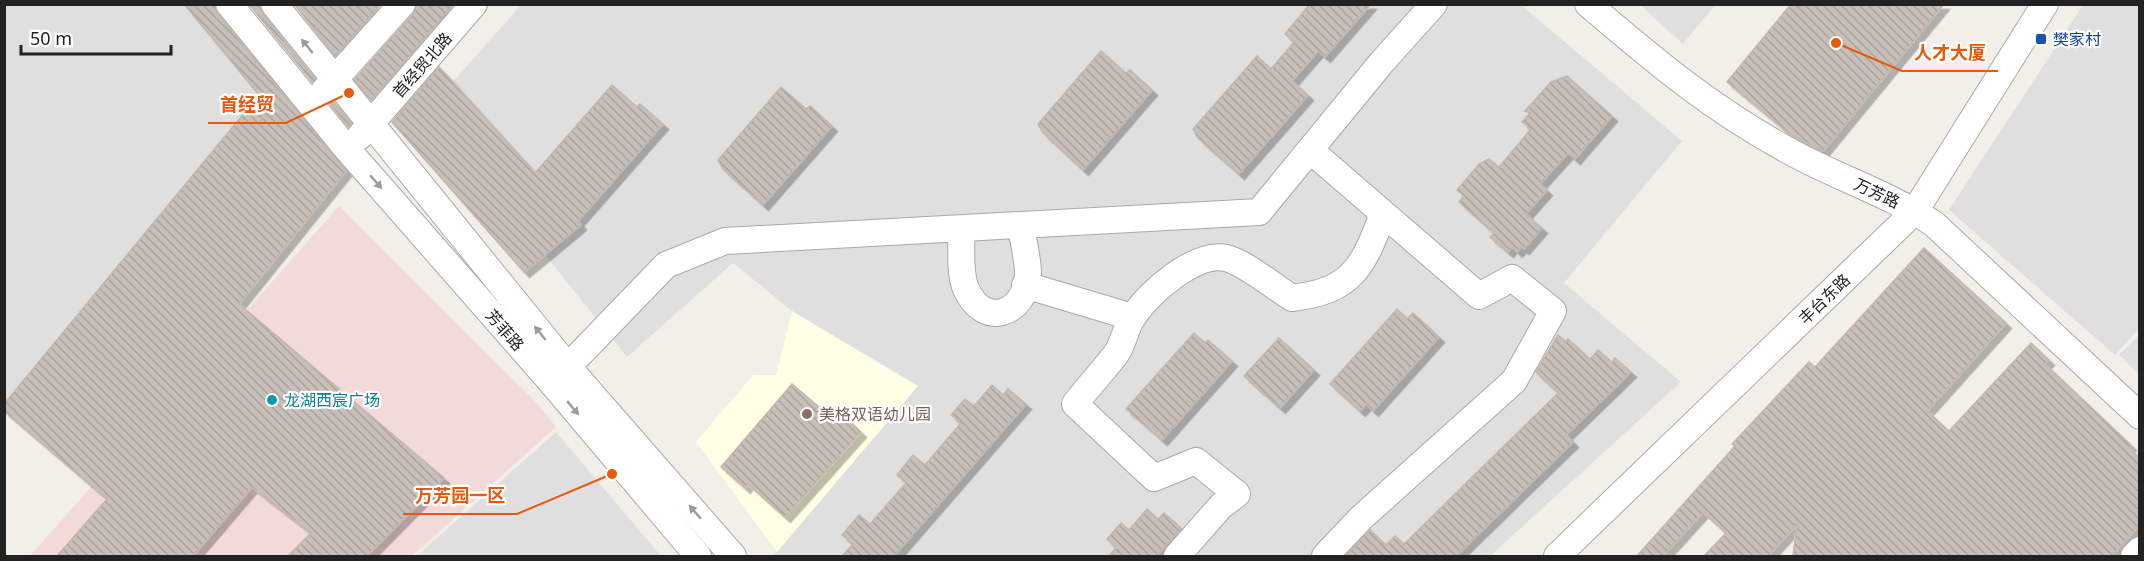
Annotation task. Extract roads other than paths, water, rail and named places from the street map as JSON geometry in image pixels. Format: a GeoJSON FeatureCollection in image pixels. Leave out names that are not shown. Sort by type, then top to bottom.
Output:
{"type":"FeatureCollection","features":[{"type":"Feature","properties":{"kind":"street","name":"芳菲路"},"geometry":{"type":"LineString","coordinates":[[229,4],[347,149],[733,556]]}},
{"type":"Feature","properties":{"kind":"street","name":"芳菲路"},"geometry":{"type":"LineString","coordinates":[[274,4],[370,124],[698,556]]}},
{"type":"Feature","properties":{"kind":"street"},"geometry":{"type":"LineString","coordinates":[[312,104],[402,4]]}},
{"type":"Feature","properties":{"kind":"street","name":"首经贸北路"},"geometry":{"type":"LineString","coordinates":[[347,149],[474,4]]}},
{"type":"Feature","properties":{"kind":"street"},"geometry":{"type":"LineString","coordinates":[[560,375],[666,265],[725,241],[1258,212],[1434,4]]}},
{"type":"Feature","properties":{"kind":"street","name":"万芳路"},"geometry":{"type":"LineString","coordinates":[[1588,4],[1681,83],[1726,114],[1792,153],[1915,211],[1951,239],[2139,416]]}},
{"type":"Feature","properties":{"kind":"street","name":"丰台东路"},"geometry":{"type":"LineString","coordinates":[[1557,556],[1915,211],[2045,4]]}},
{"type":"Feature","properties":{"kind":"street"},"geometry":{"type":"LineString","coordinates":[[1310,150],[1479,296],[1512,278],[1552,311],[1514,381],[1360,518],[1325,556]]}},
{"type":"Feature","properties":{"kind":"street"},"geometry":{"type":"LineString","coordinates":[[1177,556],[1221,506],[1237,494],[1196,461],[1154,478],[1075,404],[1117,352],[1132,317],[1158,287],[1193,265],[1212,258],[1236,262],[1292,298],[1316,295],[1349,279],[1371,245],[1383,214]]}},
{"type":"Feature","properties":{"kind":"street"},"geometry":{"type":"LineString","coordinates":[[961,229],[965,286],[975,305],[983,312],[997,314],[1012,306],[1023,294],[1028,276],[1021,226]]}},
{"type":"Feature","properties":{"kind":"street"},"geometry":{"type":"LineString","coordinates":[[1025,285],[1132,317]]}},
{"type":"Feature","properties":{"kind":"street"},"geometry":{"type":"LineString","coordinates":[[2134,556],[2139,550]]}},
{"type":"Feature","properties":{"kind":"place","name":"樊家村"},"geometry":{"type":"Point","coordinates":[2041,39]}},
{"type":"Feature","properties":{"kind":"place","name":"人才大厦"},"geometry":{"type":"Point","coordinates":[1836,43]}},
{"type":"Feature","properties":{"kind":"place","name":"首经贸"},"geometry":{"type":"Point","coordinates":[349,93]}},
{"type":"Feature","properties":{"kind":"place","name":"龙湖西宸广场"},"geometry":{"type":"Point","coordinates":[272,400]}},
{"type":"Feature","properties":{"kind":"place","name":"美格双语幼儿园"},"geometry":{"type":"Point","coordinates":[807,414]}},
{"type":"Feature","properties":{"kind":"place","name":"万芳园一区"},"geometry":{"type":"Point","coordinates":[612,474]}}]}
